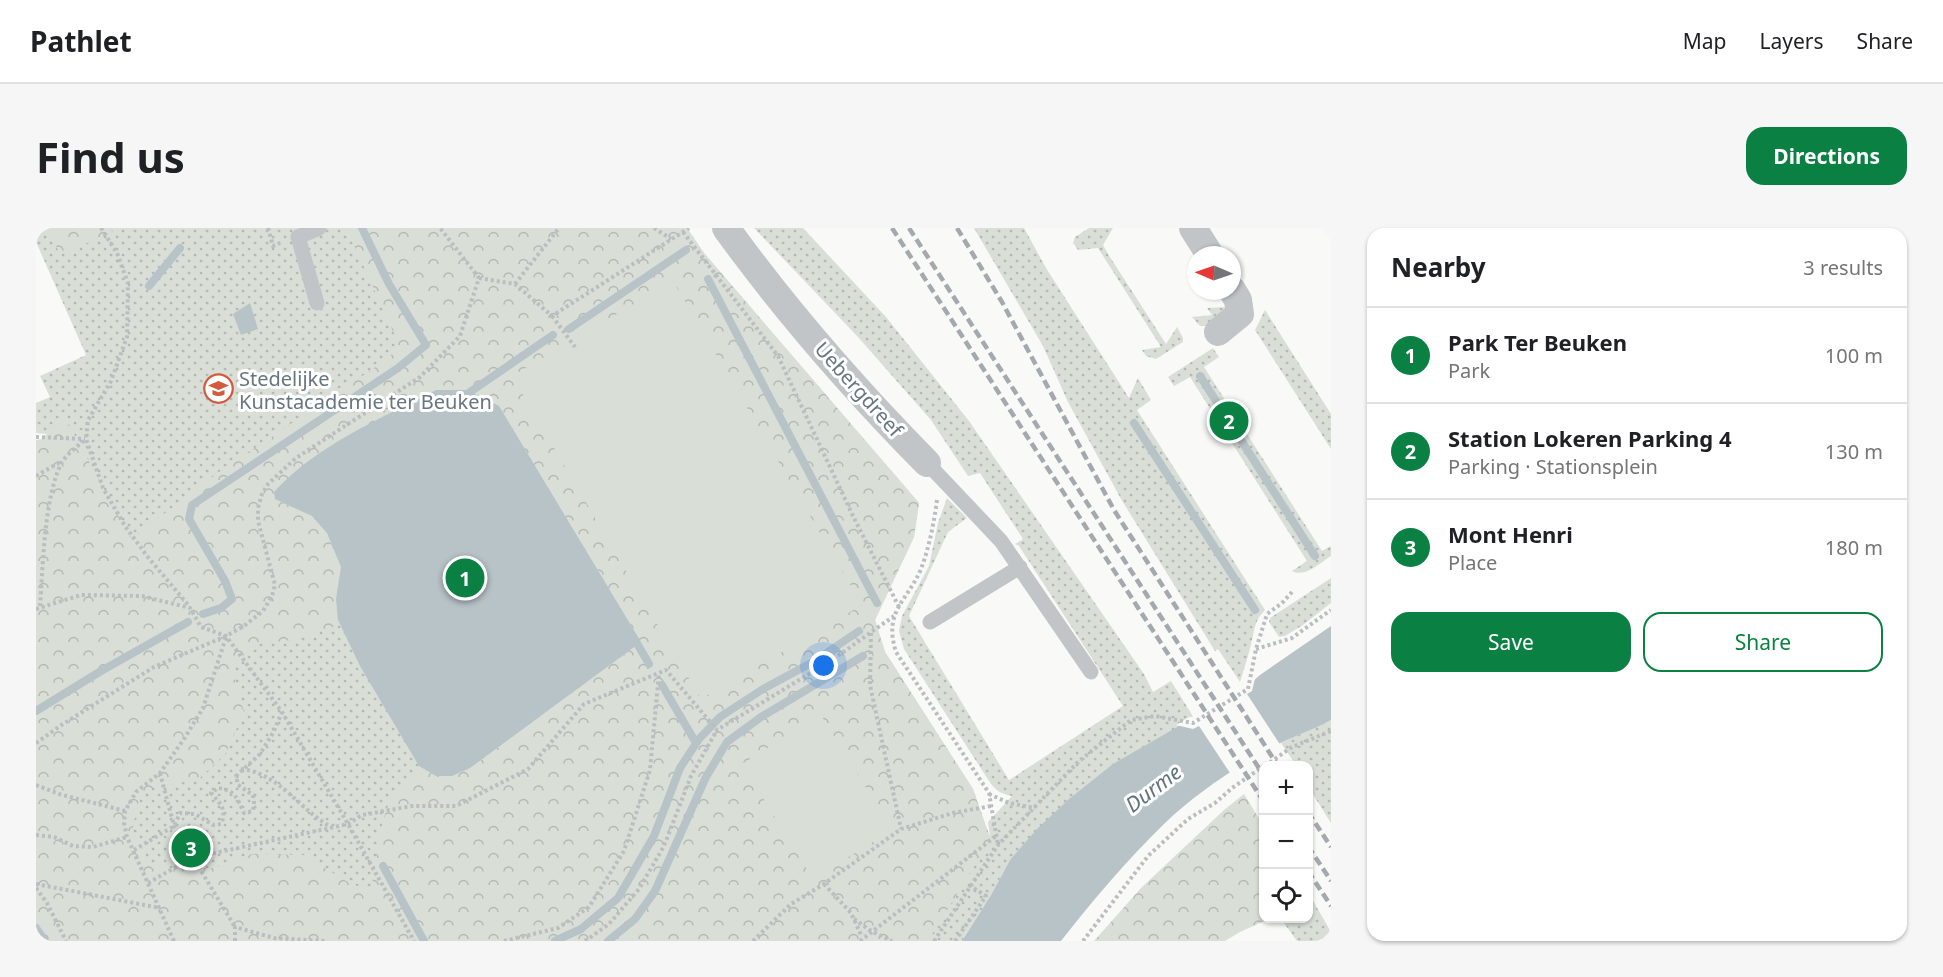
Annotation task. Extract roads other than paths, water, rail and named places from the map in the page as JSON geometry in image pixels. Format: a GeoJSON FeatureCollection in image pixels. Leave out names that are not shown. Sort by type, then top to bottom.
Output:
{"type":"FeatureCollection","features":[{"type":"Feature","properties":{"kind":"street","name":"Uebergdreef"},"geometry":{"type":"LineString","coordinates":[[726,228],[759,273],[876,411],[927,463]]}},
{"type":"Feature","properties":{"kind":"street"},"geometry":{"type":"LineString","coordinates":[[1193,228],[1204,246]]}},
{"type":"Feature","properties":{"kind":"street"},"geometry":{"type":"LineString","coordinates":[[1218,332],[1240,314],[1238,300]]}},
{"type":"Feature","properties":{"kind":"lane"},"geometry":{"type":"LineString","coordinates":[[317,303],[298,237],[319,228]]}},
{"type":"Feature","properties":{"kind":"lane","name":"Uebergdreef"},"geometry":{"type":"LineString","coordinates":[[927,463],[1001,541],[1091,672]]}},
{"type":"Feature","properties":{"kind":"lane"},"geometry":{"type":"LineString","coordinates":[[930,622],[1020,567]]}},
{"type":"Feature","properties":{"kind":"water"},"geometry":{"type":"Polygon","coordinates":[[[250,303],[258,329],[241,335],[233,314],[250,303]]]}},
{"type":"Feature","properties":{"kind":"water"},"geometry":{"type":"Polygon","coordinates":[[[436,390],[467,390],[499,406],[641,642],[470,768],[452,776],[436,776],[419,766],[360,666],[338,620],[336,599],[341,567],[327,533],[312,516],[275,499],[274,492],[291,475],[329,447],[436,390]]]}},
{"type":"Feature","properties":{"kind":"water","name":"Durme"},"geometry":{"type":"Polygon","coordinates":[[[1331,626],[1331,720],[1256,756],[1185,805],[1124,866],[1061,941],[962,941],[1010,860],[1037,829],[1069,799],[1113,764],[1245,688],[1331,626]]]}},
{"type":"Feature","properties":{"kind":"waterway"},"geometry":{"type":"LineString","coordinates":[[203,614],[221,608],[232,599],[225,581],[189,519],[192,505],[398,368],[426,345],[389,284],[362,228]]}},
{"type":"Feature","properties":{"kind":"waterway"},"geometry":{"type":"LineString","coordinates":[[149,286],[180,248]]}},
{"type":"Feature","properties":{"kind":"waterway"},"geometry":{"type":"LineString","coordinates":[[569,329],[686,250]]}},
{"type":"Feature","properties":{"kind":"waterway"},"geometry":{"type":"LineString","coordinates":[[708,279],[877,603]]}},
{"type":"Feature","properties":{"kind":"waterway"},"geometry":{"type":"LineString","coordinates":[[470,392],[553,335]]}},
{"type":"Feature","properties":{"kind":"waterway"},"geometry":{"type":"LineString","coordinates":[[1200,376],[1315,556]]}},
{"type":"Feature","properties":{"kind":"waterway"},"geometry":{"type":"LineString","coordinates":[[1134,423],[1255,610]]}},
{"type":"Feature","properties":{"kind":"waterway"},"geometry":{"type":"LineString","coordinates":[[36,711],[188,622]]}},
{"type":"Feature","properties":{"kind":"waterway"},"geometry":{"type":"LineString","coordinates":[[555,941],[581,929],[618,898],[654,836],[680,768],[699,739],[720,717],[763,689],[813,662],[859,631]]}},
{"type":"Feature","properties":{"kind":"waterway"},"geometry":{"type":"LineString","coordinates":[[638,645],[649,664]]}},
{"type":"Feature","properties":{"kind":"waterway"},"geometry":{"type":"LineString","coordinates":[[608,941],[635,919],[655,891],[706,777],[727,742],[761,717],[863,656]]}},
{"type":"Feature","properties":{"kind":"waterway"},"geometry":{"type":"LineString","coordinates":[[662,685],[696,743]]}},
{"type":"Feature","properties":{"kind":"waterway"},"geometry":{"type":"LineString","coordinates":[[383,866],[424,941]]}},
{"type":"Feature","properties":{"kind":"waterway"},"geometry":{"type":"LineString","coordinates":[[36,928],[45,941]]}},
{"type":"Feature","properties":{"kind":"railway"},"geometry":{"type":"LineString","coordinates":[[892,228],[1259,794]]}},
{"type":"Feature","properties":{"kind":"railway"},"geometry":{"type":"LineString","coordinates":[[909,228],[1259,768]]}},
{"type":"Feature","properties":{"kind":"railway"},"geometry":{"type":"LineString","coordinates":[[957,228],[1002,302],[1114,510],[1275,761]]}},
{"type":"Feature","properties":{"kind":"railway"},"geometry":{"type":"LineString","coordinates":[[1310,815],[1331,847]]}},
{"type":"Feature","properties":{"kind":"railway"},"geometry":{"type":"LineString","coordinates":[[1313,854],[1331,881]]}},
{"type":"Feature","properties":{"kind":"railway"},"geometry":{"type":"LineString","coordinates":[[1313,879],[1331,906]]}},
{"type":"Feature","properties":{"kind":"place","name":"Stedelijke Kunstacademie ter Beuken"},"geometry":{"type":"Point","coordinates":[218,389]}},
{"type":"Feature","properties":{"kind":"place","name":"Station Lokeren Parking 4"},"geometry":{"type":"Point","coordinates":[1229,421]}},
{"type":"Feature","properties":{"kind":"place","name":"Park Ter Beuken"},"geometry":{"type":"Point","coordinates":[465,578]}},
{"type":"Feature","properties":{"kind":"place","name":"Mont Henri"},"geometry":{"type":"Point","coordinates":[191,848]}}]}
